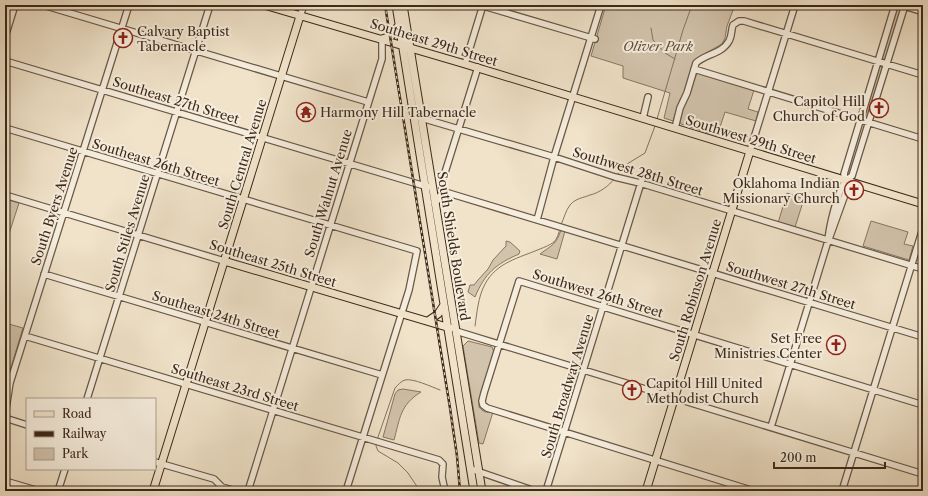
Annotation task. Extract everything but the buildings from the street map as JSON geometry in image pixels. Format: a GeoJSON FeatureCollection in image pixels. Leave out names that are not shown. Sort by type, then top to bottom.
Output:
{"type":"FeatureCollection","features":[{"type":"Feature","properties":{"kind":"main road","name":"Southeast 29th Street"},"geometry":{"type":"LineString","coordinates":[[264,5],[273,6],[300,16],[478,67],[573,97]]}},
{"type":"Feature","properties":{"kind":"main road","name":"South Shields Boulevard"},"geometry":{"type":"LineString","coordinates":[[396,5],[425,186],[456,331],[482,491]]}},
{"type":"Feature","properties":{"kind":"main road","name":"South Shields Boulevard"},"geometry":{"type":"LineString","coordinates":[[403,5],[433,188],[444,305],[474,491]]}},
{"type":"Feature","properties":{"kind":"main road","name":"South Central Avenue"},"geometry":{"type":"LineString","coordinates":[[153,491],[158,463],[206,322],[300,16]]}},
{"type":"Feature","properties":{"kind":"main road"},"geometry":{"type":"LineString","coordinates":[[382,39],[391,36],[399,25]]}},
{"type":"Feature","properties":{"kind":"main road","name":"Southwest 29th Street"},"geometry":{"type":"LineString","coordinates":[[573,97],[923,204]]}},
{"type":"Feature","properties":{"kind":"main road","name":"South Robinson Avenue"},"geometry":{"type":"LineString","coordinates":[[646,491],[750,151]]}},
{"type":"Feature","properties":{"kind":"main road"},"geometry":{"type":"LineString","coordinates":[[435,202],[445,192]]}},
{"type":"Feature","properties":{"kind":"main road","name":"Southeast 25th Street"},"geometry":{"type":"LineString","coordinates":[[224,261],[448,327],[456,331]]}},
{"type":"Feature","properties":{"kind":"main road"},"geometry":{"type":"LineString","coordinates":[[428,321],[438,314],[444,305]]}},
{"type":"Feature","properties":{"kind":"street"},"geometry":{"type":"LineString","coordinates":[[5,38],[15,5]]}},
{"type":"Feature","properties":{"kind":"street"},"geometry":{"type":"LineString","coordinates":[[43,5],[368,102]]}},
{"type":"Feature","properties":{"kind":"street","name":"South Byers Avenue"},"geometry":{"type":"LineString","coordinates":[[5,415],[9,385],[129,5]]}},
{"type":"Feature","properties":{"kind":"street","name":"South Stiles Avenue"},"geometry":{"type":"LineString","coordinates":[[87,398],[210,5]]}},
{"type":"Feature","properties":{"kind":"street","name":"South Central Avenue"},"geometry":{"type":"LineString","coordinates":[[300,16],[304,5]]}},
{"type":"Feature","properties":{"kind":"street"},"geometry":{"type":"LineString","coordinates":[[465,64],[482,5],[593,38]]}},
{"type":"Feature","properties":{"kind":"street"},"geometry":{"type":"LineString","coordinates":[[478,67],[442,188],[445,192],[537,220],[554,157],[593,38],[601,5]]}},
{"type":"Feature","properties":{"kind":"street","name":"South Robinson Avenue"},"geometry":{"type":"LineString","coordinates":[[750,151],[795,5]]}},
{"type":"Feature","properties":{"kind":"street"},"geometry":{"type":"LineString","coordinates":[[771,427],[828,241],[834,230],[847,188],[844,174],[895,5]]}},
{"type":"Feature","properties":{"kind":"street"},"geometry":{"type":"LineString","coordinates":[[846,180],[852,176],[904,5],[923,12]]}},
{"type":"Feature","properties":{"kind":"street"},"geometry":{"type":"LineString","coordinates":[[675,128],[680,108],[694,69],[699,60],[718,51],[726,45],[730,39],[733,25],[736,22],[744,21],[923,75]]}},
{"type":"Feature","properties":{"kind":"street","name":"South Walnut Avenue"},"geometry":{"type":"LineString","coordinates":[[248,491],[310,286],[382,59],[382,39]]}},
{"type":"Feature","properties":{"kind":"street","name":"Southeast 27th Street"},"geometry":{"type":"LineString","coordinates":[[5,61],[433,188]]}},
{"type":"Feature","properties":{"kind":"street"},"geometry":{"type":"LineString","coordinates":[[694,69],[923,139]]}},
{"type":"Feature","properties":{"kind":"street"},"geometry":{"type":"LineString","coordinates":[[645,119],[648,97]]}},
{"type":"Feature","properties":{"kind":"street","name":"Southwest 28th Street"},"geometry":{"type":"LineString","coordinates":[[414,116],[554,157],[615,177],[640,183],[923,270]]}},
{"type":"Feature","properties":{"kind":"street","name":"Southeast 26th Street"},"geometry":{"type":"LineString","coordinates":[[5,128],[416,251],[409,290],[401,313]]}},
{"type":"Feature","properties":{"kind":"street","name":"South Broadway Avenue"},"geometry":{"type":"LineString","coordinates":[[546,491],[644,172]]}},
{"type":"Feature","properties":{"kind":"street","name":"Southeast 25th Street"},"geometry":{"type":"LineString","coordinates":[[5,195],[224,261]]}},
{"type":"Feature","properties":{"kind":"street","name":"Southwest 27th Street"},"geometry":{"type":"LineString","coordinates":[[537,220],[621,244],[923,337]]}},
{"type":"Feature","properties":{"kind":"street"},"geometry":{"type":"LineString","coordinates":[[842,491],[923,228]]}},
{"type":"Feature","properties":{"kind":"street","name":"Southeast 24th Street"},"geometry":{"type":"LineString","coordinates":[[44,274],[382,375]]}},
{"type":"Feature","properties":{"kind":"street","name":"Southwest 26th Street"},"geometry":{"type":"LineString","coordinates":[[499,344],[519,280],[923,405]]}},
{"type":"Feature","properties":{"kind":"street"},"geometry":{"type":"LineString","coordinates":[[346,491],[401,313]]}},
{"type":"Feature","properties":{"kind":"street","name":"Southeast 25th Street"},"geometry":{"type":"LineString","coordinates":[[456,331],[923,474]]}},
{"type":"Feature","properties":{"kind":"street","name":"Southeast 23rd Street"},"geometry":{"type":"LineString","coordinates":[[25,336],[439,460],[443,464],[442,477],[445,491]]}},
{"type":"Feature","properties":{"kind":"street"},"geometry":{"type":"LineString","coordinates":[[499,344],[482,401],[482,405],[487,408],[752,491]]}},
{"type":"Feature","properties":{"kind":"street"},"geometry":{"type":"LineString","coordinates":[[5,418],[26,425]]}},
{"type":"Feature","properties":{"kind":"street"},"geometry":{"type":"LineString","coordinates":[[158,463],[214,479],[223,487],[236,491]]}},
{"type":"Feature","properties":{"kind":"street"},"geometry":{"type":"LineString","coordinates":[[471,469],[535,491]]}},
{"type":"Feature","properties":{"kind":"street"},"geometry":{"type":"LineString","coordinates":[[58,491],[65,470]]}},
{"type":"Feature","properties":{"kind":"street"},"geometry":{"type":"LineString","coordinates":[[5,481],[39,491]]}},
{"type":"Feature","properties":{"kind":"green space","name":"Oliver Park"},"geometry":{"type":"Polygon","coordinates":[[[606,5],[735,5],[722,44],[697,58],[691,70],[685,92],[680,100],[673,121],[664,118],[670,93],[623,78],[623,66],[591,56],[606,5]]]}},
{"type":"Feature","properties":{"kind":"green space"},"geometry":{"type":"Polygon","coordinates":[[[897,8],[900,8],[901,10],[884,60],[882,57],[897,8]]]}},
{"type":"Feature","properties":{"kind":"green space"},"geometry":{"type":"Polygon","coordinates":[[[879,66],[883,68],[868,116],[866,116],[864,114],[879,66]]]}},
{"type":"Feature","properties":{"kind":"green space"},"geometry":{"type":"Polygon","coordinates":[[[697,73],[754,90],[748,109],[758,112],[756,121],[725,112],[717,136],[681,124],[680,122],[683,108],[697,73]]]}},
{"type":"Feature","properties":{"kind":"green space"},"geometry":{"type":"Polygon","coordinates":[[[787,193],[804,199],[795,227],[778,223],[787,193]]]}},
{"type":"Feature","properties":{"kind":"green space"},"geometry":{"type":"Polygon","coordinates":[[[5,199],[19,203],[5,246],[5,199]]]}},
{"type":"Feature","properties":{"kind":"green space"},"geometry":{"type":"Polygon","coordinates":[[[871,221],[908,232],[904,244],[913,246],[909,260],[863,246],[871,221]]]}},
{"type":"Feature","properties":{"kind":"green space"},"geometry":{"type":"Polygon","coordinates":[[[561,230],[565,231],[557,259],[540,254],[555,242],[561,230]]]}},
{"type":"Feature","properties":{"kind":"green space"},"geometry":{"type":"Polygon","coordinates":[[[506,241],[510,242],[520,251],[519,254],[492,270],[487,275],[475,297],[468,292],[470,285],[474,285],[488,269],[493,260],[506,246],[506,241]]]}},
{"type":"Feature","properties":{"kind":"green space"},"geometry":{"type":"Polygon","coordinates":[[[5,323],[23,328],[5,387],[5,323]]]}},
{"type":"Feature","properties":{"kind":"green space"},"geometry":{"type":"Polygon","coordinates":[[[468,341],[492,347],[494,352],[479,400],[479,407],[482,410],[485,412],[493,412],[483,444],[479,443],[463,346],[468,341]]]}},
{"type":"Feature","properties":{"kind":"green space"},"geometry":{"type":"Polygon","coordinates":[[[403,389],[421,392],[405,407],[394,440],[383,437],[395,394],[398,390],[403,389]]]}},
{"type":"Feature","properties":{"kind":"waterway"},"geometry":{"type":"LineString","coordinates":[[657,119],[683,30],[692,5]]}},
{"type":"Feature","properties":{"kind":"waterway"},"geometry":{"type":"LineString","coordinates":[[651,28],[653,40],[665,53],[675,59]]}},
{"type":"Feature","properties":{"kind":"waterway"},"geometry":{"type":"LineString","coordinates":[[617,175],[627,164],[645,153],[655,126]]}},
{"type":"Feature","properties":{"kind":"waterway"},"geometry":{"type":"LineString","coordinates":[[561,225],[567,209],[572,203],[600,191],[614,179]]}},
{"type":"Feature","properties":{"kind":"waterway"},"geometry":{"type":"LineString","coordinates":[[475,326],[481,294],[490,277],[509,262],[555,241],[560,228]]}},
{"type":"Feature","properties":{"kind":"waterway"},"geometry":{"type":"LineString","coordinates":[[377,440],[395,388],[401,382],[405,380],[413,380],[440,390]]}},
{"type":"Feature","properties":{"kind":"waterway"},"geometry":{"type":"LineString","coordinates":[[377,443],[376,446],[378,451],[398,463],[408,473],[420,491]]}},
{"type":"Feature","properties":{"kind":"railway"},"geometry":{"type":"LineString","coordinates":[[385,5],[450,408],[457,456],[460,491]]}},
{"type":"Feature","properties":{"kind":"place","name":"Calvary Baptist Tabernacle"},"geometry":{"type":"Point","coordinates":[123,38]}},
{"type":"Feature","properties":{"kind":"place","name":"Capitol Hill Church of God"},"geometry":{"type":"Point","coordinates":[879,108]}},
{"type":"Feature","properties":{"kind":"place","name":"Harmony Hill Tabernacle"},"geometry":{"type":"Point","coordinates":[306,112]}},
{"type":"Feature","properties":{"kind":"place","name":"Oklahoma Indian Missionary Church"},"geometry":{"type":"Point","coordinates":[854,190]}},
{"type":"Feature","properties":{"kind":"place","name":"Set Free Ministries Center"},"geometry":{"type":"Point","coordinates":[836,345]}},
{"type":"Feature","properties":{"kind":"place","name":"Capitol Hill United Methodist Church"},"geometry":{"type":"Point","coordinates":[632,390]}}]}
